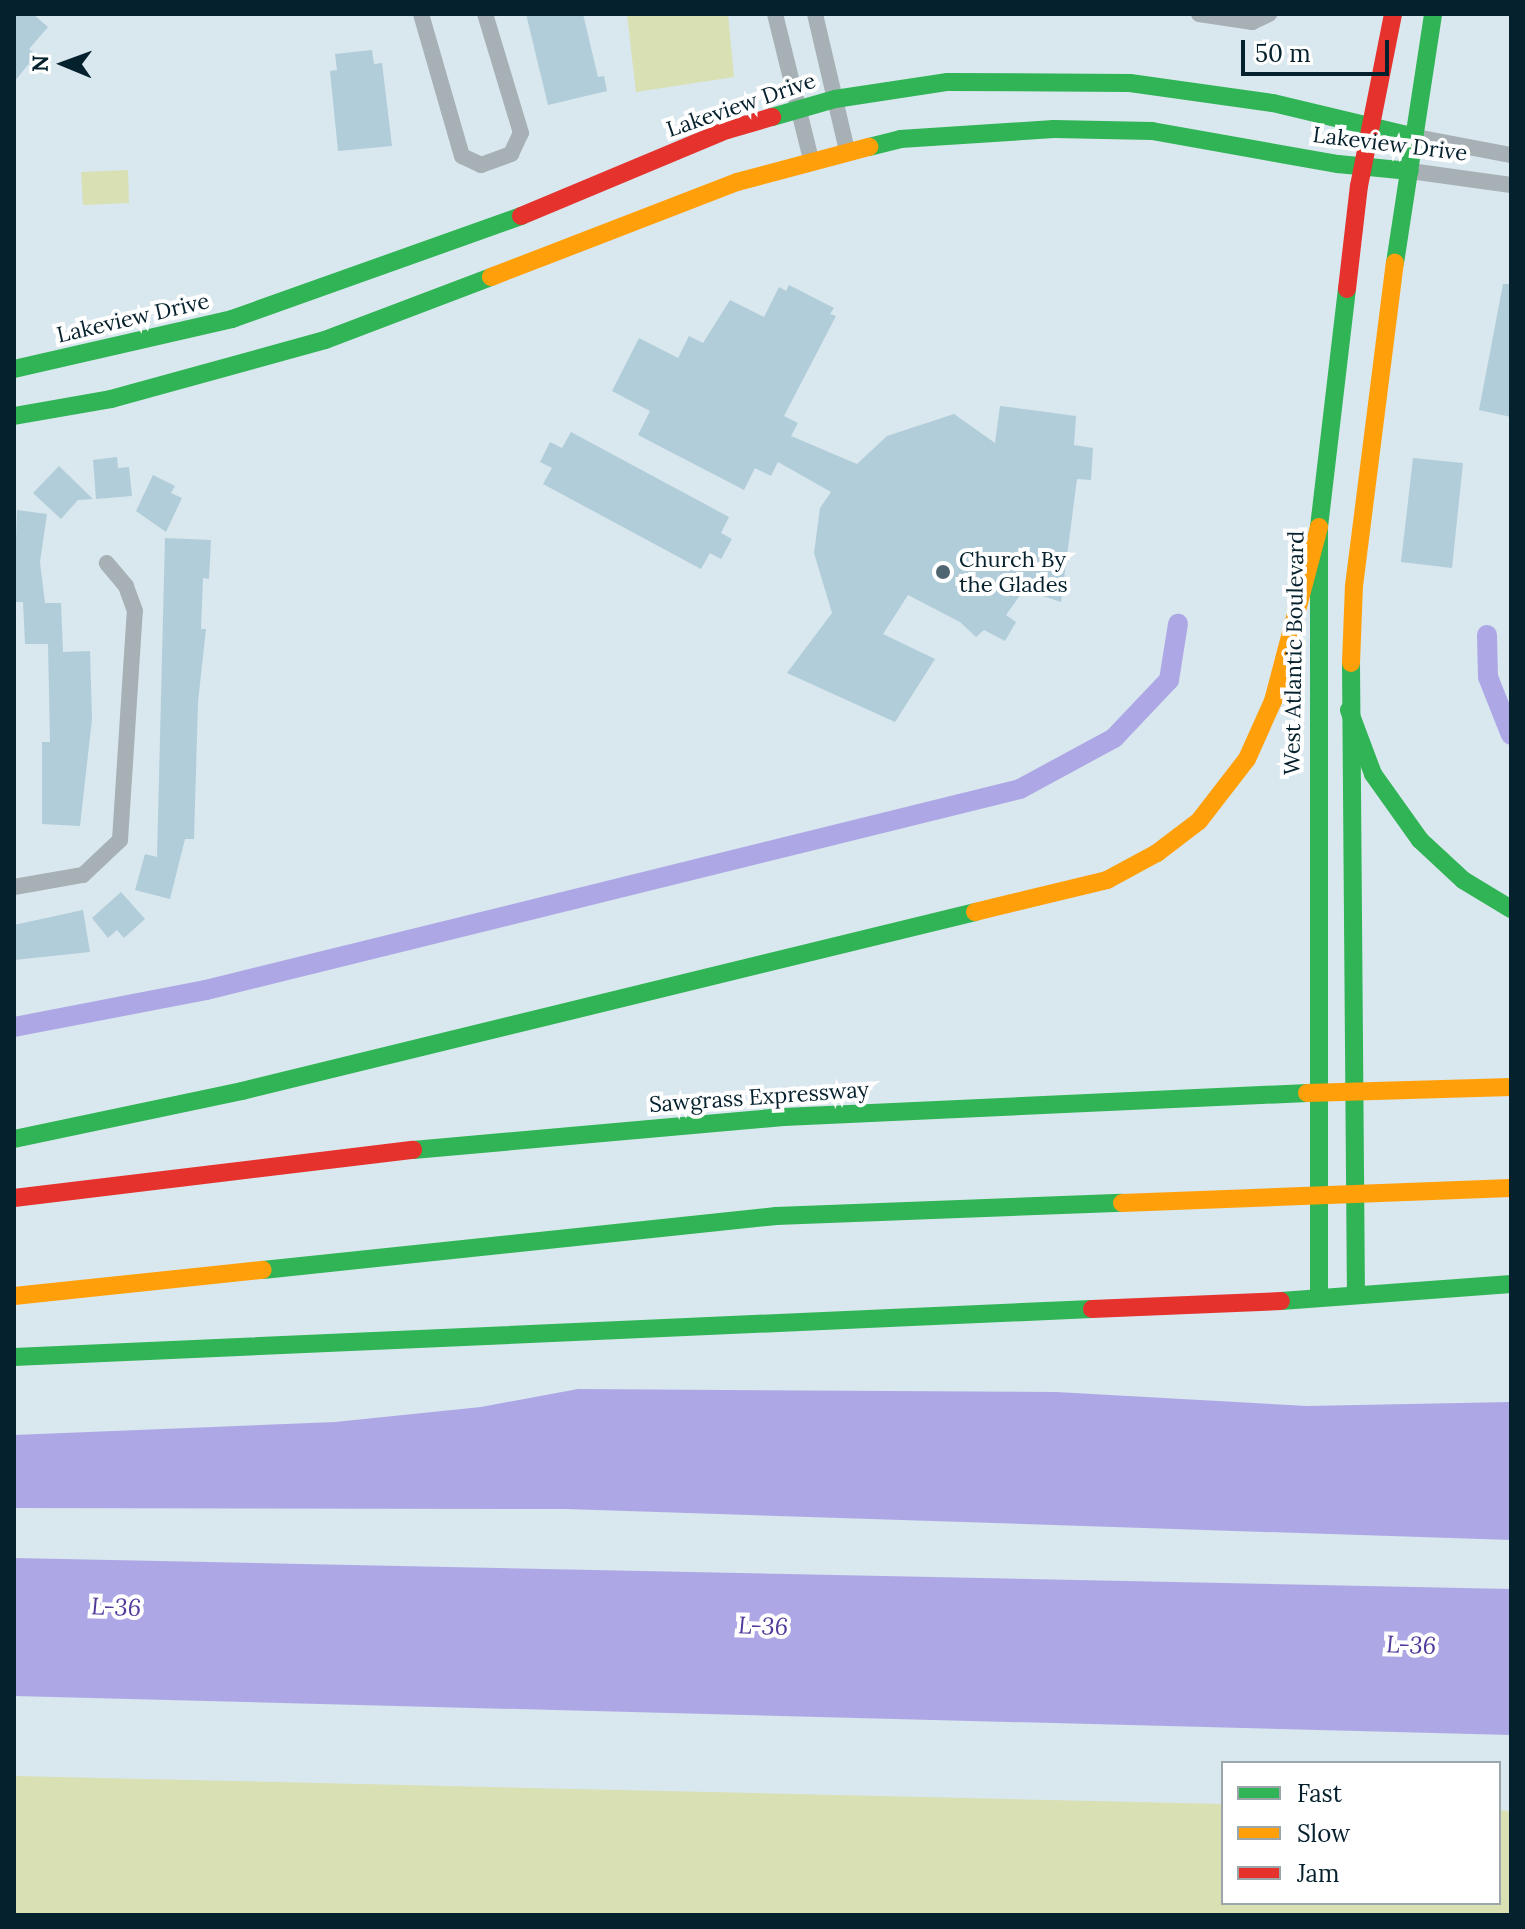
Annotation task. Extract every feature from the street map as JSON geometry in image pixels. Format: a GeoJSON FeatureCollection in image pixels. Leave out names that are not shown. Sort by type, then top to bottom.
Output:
{"type":"FeatureCollection","features":[{"type":"Feature","properties":{"kind":"main road","name":"West Atlantic Boulevard"},"geometry":{"type":"LineString","coordinates":[[1319,1298],[1319,527],[1363,167],[1393,14]]}},
{"type":"Feature","properties":{"kind":"main road"},"geometry":{"type":"LineString","coordinates":[[1356,1295],[1356,992],[1349,710],[1354,586],[1410,171],[1411,136],[1433,14]]}},
{"type":"Feature","properties":{"kind":"main road","name":"Lakeview Drive"},"geometry":{"type":"LineString","coordinates":[[14,369],[232,319],[518,217],[727,130],[835,99],[948,82],[1130,83],[1202,90],[1370,124],[1411,136]]}},
{"type":"Feature","properties":{"kind":"main road","name":"Lakeview Drive"},"geometry":{"type":"LineString","coordinates":[[14,416],[111,399],[325,340],[737,182],[811,159],[900,139],[1054,129],[1152,131],[1363,167],[1410,171]]}},
{"type":"Feature","properties":{"kind":"main road"},"geometry":{"type":"LineString","coordinates":[[14,1139],[242,1091],[1107,880],[1157,853],[1199,821],[1247,759],[1273,701],[1319,527]]}},
{"type":"Feature","properties":{"kind":"main road"},"geometry":{"type":"LineString","coordinates":[[1349,710],[1373,774],[1411,829],[1463,880],[1511,909]]}},
{"type":"Feature","properties":{"kind":"main road","name":"Sawgrass Expressway"},"geometry":{"type":"LineString","coordinates":[[14,1198],[364,1154],[784,1117],[1254,1095],[1511,1087]]}},
{"type":"Feature","properties":{"kind":"main road"},"geometry":{"type":"LineString","coordinates":[[14,1296],[776,1216],[1511,1188]]}},
{"type":"Feature","properties":{"kind":"main road"},"geometry":{"type":"LineString","coordinates":[[14,1357],[1319,1298],[1511,1284]]}},
{"type":"Feature","properties":{"kind":"street"},"geometry":{"type":"LineString","coordinates":[[421,14],[462,156],[481,165],[511,154],[521,133],[485,14]]}},
{"type":"Feature","properties":{"kind":"street"},"geometry":{"type":"LineString","coordinates":[[775,14],[811,159]]}},
{"type":"Feature","properties":{"kind":"street"},"geometry":{"type":"LineString","coordinates":[[815,14],[847,150]]}},
{"type":"Feature","properties":{"kind":"street"},"geometry":{"type":"LineString","coordinates":[[1199,14],[1252,22],[1269,14]]}},
{"type":"Feature","properties":{"kind":"street","name":"Lakeview Drive"},"geometry":{"type":"LineString","coordinates":[[1411,136],[1511,155]]}},
{"type":"Feature","properties":{"kind":"street","name":"Lakeview Drive"},"geometry":{"type":"LineString","coordinates":[[1410,171],[1511,185]]}},
{"type":"Feature","properties":{"kind":"street"},"geometry":{"type":"LineString","coordinates":[[14,887],[83,875],[104,861],[120,840],[125,805],[135,611],[126,586],[107,563]]}},
{"type":"Feature","properties":{"kind":"green space"},"geometry":{"type":"Polygon","coordinates":[[[627,14],[728,14],[734,77],[636,92],[627,14]]]}},
{"type":"Feature","properties":{"kind":"green space"},"geometry":{"type":"Polygon","coordinates":[[[128,170],[129,203],[83,205],[81,172],[128,170]]]}},
{"type":"Feature","properties":{"kind":"green space"},"geometry":{"type":"Polygon","coordinates":[[[14,1776],[1221,1804],[1221,1905],[1501,1905],[1501,1810],[1511,1811],[1511,1915],[14,1915],[14,1776]]]}},
{"type":"Feature","properties":{"kind":"water"},"geometry":{"type":"Polygon","coordinates":[[[578,1389],[1056,1392],[1307,1406],[1511,1402],[1511,1540],[566,1509],[14,1508],[14,1435],[335,1422],[481,1407],[578,1389]]]}},
{"type":"Feature","properties":{"kind":"water","name":"L-36"},"geometry":{"type":"Polygon","coordinates":[[[14,1558],[1511,1589],[1511,1735],[14,1696],[14,1558]]]}},
{"type":"Feature","properties":{"kind":"building"},"geometry":{"type":"Polygon","coordinates":[[[14,14],[33,14],[48,27],[29,49],[36,55],[14,82],[14,14]]]}},
{"type":"Feature","properties":{"kind":"building"},"geometry":{"type":"Polygon","coordinates":[[[526,14],[583,14],[598,77],[604,76],[607,91],[548,105],[526,14]]]}},
{"type":"Feature","properties":{"kind":"building"},"geometry":{"type":"Polygon","coordinates":[[[372,50],[374,64],[382,63],[392,146],[338,151],[330,71],[337,70],[335,54],[372,50]]]}},
{"type":"Feature","properties":{"kind":"building"},"geometry":{"type":"Polygon","coordinates":[[[1503,284],[1511,284],[1511,417],[1479,410],[1503,284]]]}},
{"type":"Feature","properties":{"kind":"building","name":"Church By the Glades"},"geometry":{"type":"Polygon","coordinates":[[[789,285],[834,308],[830,314],[836,316],[784,416],[798,423],[791,436],[857,464],[887,436],[954,414],[995,443],[1000,406],[1076,416],[1074,445],[1093,448],[1091,480],[1077,479],[1061,602],[1024,590],[1006,615],[1016,622],[1005,641],[984,630],[976,637],[960,622],[908,595],[883,634],[935,659],[895,722],[787,673],[832,613],[814,553],[820,508],[831,492],[778,462],[771,476],[755,468],[744,490],[638,435],[650,411],[612,391],[639,338],[678,358],[689,336],[703,343],[730,300],[764,317],[779,287],[786,291],[789,285]]]}},
{"type":"Feature","properties":{"kind":"building"},"geometry":{"type":"Polygon","coordinates":[[[571,432],[729,517],[721,533],[732,539],[721,559],[710,553],[701,569],[543,484],[552,468],[540,462],[550,442],[562,448],[571,432]]]}},
{"type":"Feature","properties":{"kind":"building"},"geometry":{"type":"Polygon","coordinates":[[[117,457],[118,468],[129,467],[132,496],[96,499],[93,460],[117,457]]]}},
{"type":"Feature","properties":{"kind":"building"},"geometry":{"type":"Polygon","coordinates":[[[1413,458],[1463,463],[1452,568],[1401,562],[1413,458]]]}},
{"type":"Feature","properties":{"kind":"building"},"geometry":{"type":"Polygon","coordinates":[[[59,466],[93,499],[78,500],[61,519],[33,493],[59,466]]]}},
{"type":"Feature","properties":{"kind":"building"},"geometry":{"type":"Polygon","coordinates":[[[153,475],[175,486],[171,493],[182,498],[166,532],[136,511],[153,475]]]}},
{"type":"Feature","properties":{"kind":"building"},"geometry":{"type":"Polygon","coordinates":[[[17,510],[47,514],[40,562],[45,603],[61,603],[63,652],[90,651],[92,719],[80,826],[42,824],[42,742],[50,742],[48,644],[25,644],[23,602],[14,602],[17,510]]]}},
{"type":"Feature","properties":{"kind":"building"},"geometry":{"type":"Polygon","coordinates":[[[165,538],[211,540],[209,579],[203,578],[201,629],[206,629],[198,702],[194,839],[185,839],[170,899],[135,890],[145,854],[157,857],[165,538]]]}},
{"type":"Feature","properties":{"kind":"building"},"geometry":{"type":"Polygon","coordinates":[[[121,892],[145,919],[124,938],[117,930],[108,938],[92,918],[121,892]]]}},
{"type":"Feature","properties":{"kind":"building"},"geometry":{"type":"Polygon","coordinates":[[[83,910],[90,952],[14,960],[14,925],[83,910]]]}},
{"type":"Feature","properties":{"kind":"waterway"},"geometry":{"type":"LineString","coordinates":[[14,1027],[206,990],[1020,789],[1114,738],[1169,680],[1178,624]]}},
{"type":"Feature","properties":{"kind":"waterway"},"geometry":{"type":"LineString","coordinates":[[1487,635],[1488,677],[1511,735]]}},
{"type":"Feature","properties":{"kind":"traffic: fast"},"geometry":{"type":"LineString","coordinates":[[1395,263],[1433,14]]}},
{"type":"Feature","properties":{"kind":"traffic: fast"},"geometry":{"type":"LineString","coordinates":[[772,117],[835,99],[948,82],[1130,83],[1273,103],[1411,136]]}},
{"type":"Feature","properties":{"kind":"traffic: fast"},"geometry":{"type":"LineString","coordinates":[[869,147],[900,139],[1054,129],[1152,131],[1338,164],[1410,171]]}},
{"type":"Feature","properties":{"kind":"traffic: fast"},"geometry":{"type":"LineString","coordinates":[[14,369],[232,319],[521,216]]}},
{"type":"Feature","properties":{"kind":"traffic: fast"},"geometry":{"type":"LineString","coordinates":[[14,416],[111,399],[325,340],[491,277]]}},
{"type":"Feature","properties":{"kind":"traffic: fast"},"geometry":{"type":"LineString","coordinates":[[1319,1298],[1319,527],[1347,289]]}},
{"type":"Feature","properties":{"kind":"traffic: fast"},"geometry":{"type":"LineString","coordinates":[[1351,663],[1356,1295]]}},
{"type":"Feature","properties":{"kind":"traffic: fast"},"geometry":{"type":"LineString","coordinates":[[1349,710],[1373,774],[1420,840],[1463,880],[1511,909]]}},
{"type":"Feature","properties":{"kind":"traffic: fast"},"geometry":{"type":"LineString","coordinates":[[14,1139],[242,1091],[975,912]]}},
{"type":"Feature","properties":{"kind":"traffic: fast"},"geometry":{"type":"LineString","coordinates":[[413,1150],[784,1117],[1307,1093]]}},
{"type":"Feature","properties":{"kind":"traffic: fast"},"geometry":{"type":"LineString","coordinates":[[263,1270],[776,1216],[1122,1203]]}},
{"type":"Feature","properties":{"kind":"traffic: fast"},"geometry":{"type":"LineString","coordinates":[[1281,1301],[1511,1284]]}},
{"type":"Feature","properties":{"kind":"traffic: fast"},"geometry":{"type":"LineString","coordinates":[[14,1357],[1092,1309]]}},
{"type":"Feature","properties":{"kind":"traffic: slow"},"geometry":{"type":"LineString","coordinates":[[491,277],[737,182],[869,147]]}},
{"type":"Feature","properties":{"kind":"traffic: slow"},"geometry":{"type":"LineString","coordinates":[[1351,663],[1354,586],[1395,263]]}},
{"type":"Feature","properties":{"kind":"traffic: slow"},"geometry":{"type":"LineString","coordinates":[[975,912],[1107,880],[1157,853],[1199,821],[1247,759],[1273,701],[1319,527]]}},
{"type":"Feature","properties":{"kind":"traffic: slow"},"geometry":{"type":"LineString","coordinates":[[1307,1093],[1511,1087]]}},
{"type":"Feature","properties":{"kind":"traffic: slow"},"geometry":{"type":"LineString","coordinates":[[1122,1203],[1511,1188]]}},
{"type":"Feature","properties":{"kind":"traffic: slow"},"geometry":{"type":"LineString","coordinates":[[14,1296],[263,1270]]}},
{"type":"Feature","properties":{"kind":"traffic: jam"},"geometry":{"type":"LineString","coordinates":[[1347,289],[1359,186],[1393,14]]}},
{"type":"Feature","properties":{"kind":"traffic: jam"},"geometry":{"type":"LineString","coordinates":[[521,216],[727,130],[772,117]]}},
{"type":"Feature","properties":{"kind":"traffic: jam"},"geometry":{"type":"LineString","coordinates":[[14,1198],[413,1150]]}},
{"type":"Feature","properties":{"kind":"traffic: jam"},"geometry":{"type":"LineString","coordinates":[[1092,1309],[1281,1301]]}},
{"type":"Feature","properties":{"kind":"place","name":"Church By the Glades"},"geometry":{"type":"Point","coordinates":[943,572]}}]}
